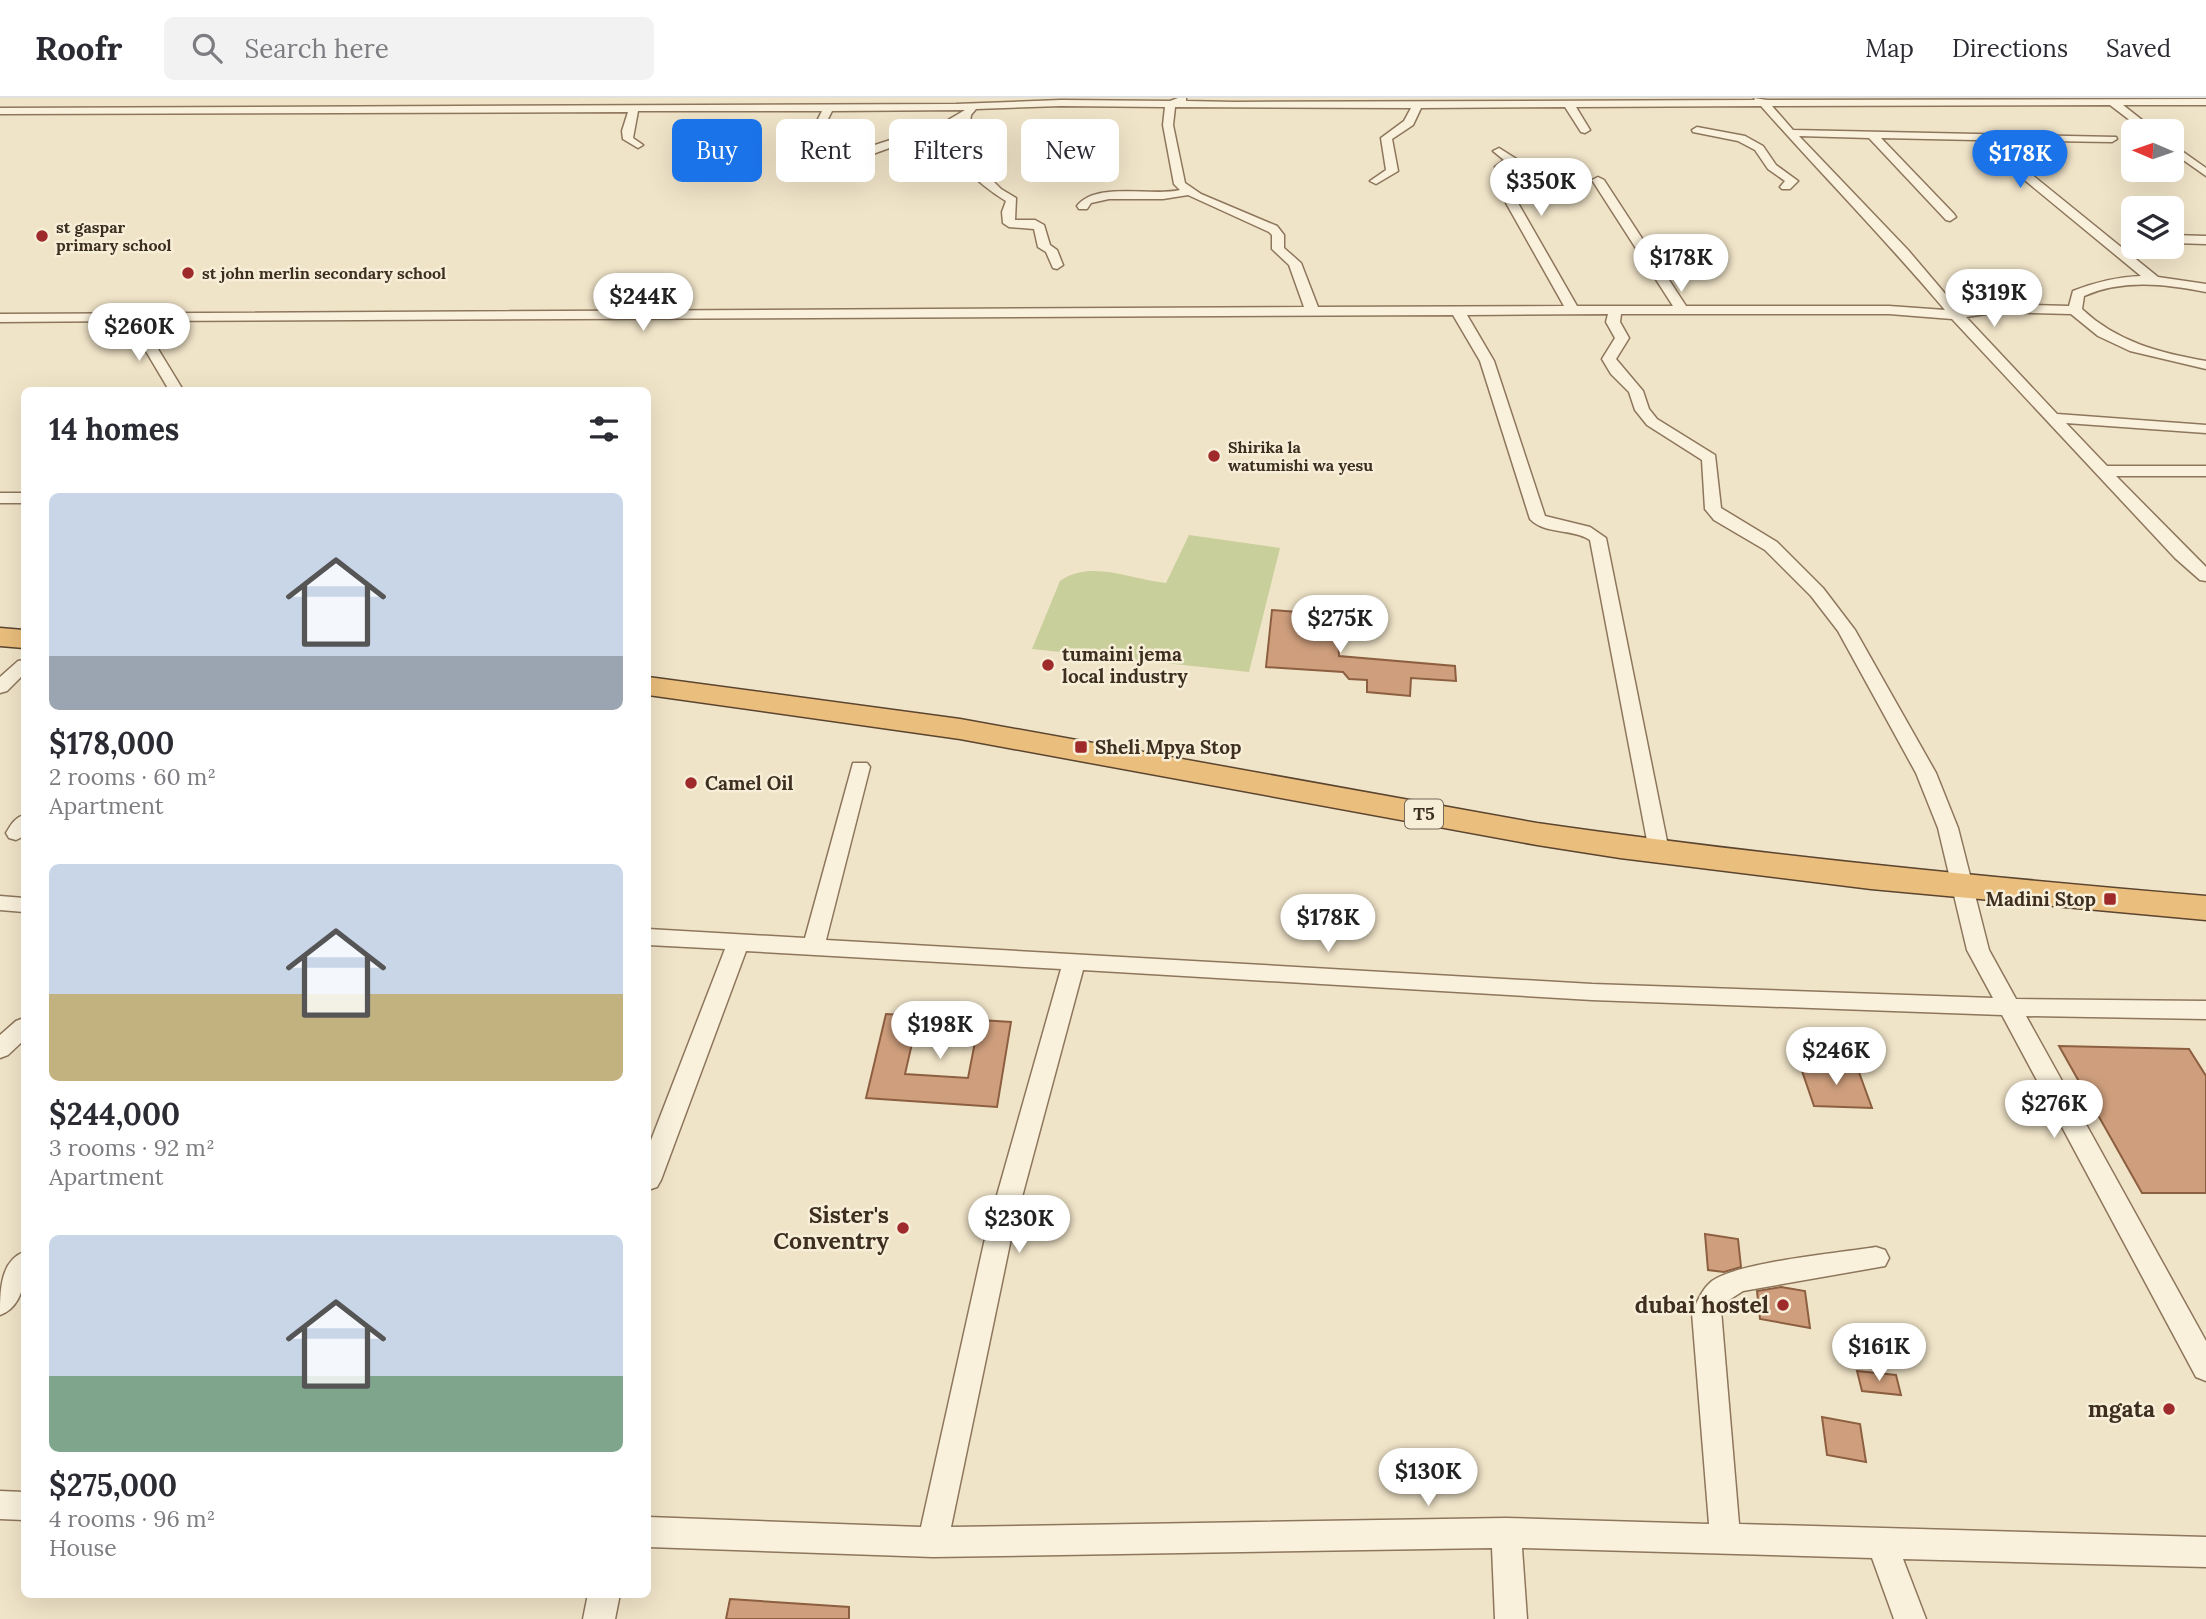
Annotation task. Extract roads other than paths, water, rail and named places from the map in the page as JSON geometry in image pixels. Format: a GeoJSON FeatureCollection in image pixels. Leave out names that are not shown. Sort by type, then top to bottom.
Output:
{"type":"FeatureCollection","features":[{"type":"Feature","properties":{"kind":"highway"},"geometry":{"type":"LineString","coordinates":[[0,637],[21,639]]}},
{"type":"Feature","properties":{"kind":"highway","name":"T5"},"geometry":{"type":"LineString","coordinates":[[651,686],[960,729],[1537,834],[1960,888],[2206,908]]}},
{"type":"Feature","properties":{"kind":"street"},"geometry":{"type":"LineString","coordinates":[[0,110],[15,98]]}},
{"type":"Feature","properties":{"kind":"street"},"geometry":{"type":"LineString","coordinates":[[174,111],[190,98]]}},
{"type":"Feature","properties":{"kind":"street"},"geometry":{"type":"LineString","coordinates":[[574,109],[593,103],[598,98]]}},
{"type":"Feature","properties":{"kind":"street"},"geometry":{"type":"LineString","coordinates":[[1170,105],[1181,102],[1182,98]]}},
{"type":"Feature","properties":{"kind":"street"},"geometry":{"type":"LineString","coordinates":[[1722,98],[1738,104]]}},
{"type":"Feature","properties":{"kind":"street"},"geometry":{"type":"LineString","coordinates":[[1760,100],[1904,253],[1956,315],[2181,554],[2206,576]]}},
{"type":"Feature","properties":{"kind":"street"},"geometry":{"type":"LineString","coordinates":[[1687,117],[1760,100],[2206,102]]}},
{"type":"Feature","properties":{"kind":"street"},"geometry":{"type":"LineString","coordinates":[[0,110],[574,109],[833,104],[970,111],[1061,103],[1170,105],[1322,101],[1569,105],[1687,117],[1759,148],[1772,167],[1792,181],[1786,187]]}},
{"type":"Feature","properties":{"kind":"street"},"geometry":{"type":"LineString","coordinates":[[1376,181],[1392,171],[1386,138],[1409,123],[1421,102]]}},
{"type":"Feature","properties":{"kind":"street"},"geometry":{"type":"LineString","coordinates":[[2112,102],[2135,119]]}},
{"type":"Feature","properties":{"kind":"street"},"geometry":{"type":"LineString","coordinates":[[833,104],[814,137],[810,169],[841,162],[889,144]]}},
{"type":"Feature","properties":{"kind":"street"},"geometry":{"type":"LineString","coordinates":[[1170,105],[1168,125],[1180,184],[1188,191],[1273,229],[1278,235],[1278,249],[1295,263],[1313,313]]}},
{"type":"Feature","properties":{"kind":"street"},"geometry":{"type":"LineString","coordinates":[[1569,105],[1586,130]]}},
{"type":"Feature","properties":{"kind":"street"},"geometry":{"type":"LineString","coordinates":[[918,119],[932,107]]}},
{"type":"Feature","properties":{"kind":"street"},"geometry":{"type":"LineString","coordinates":[[634,108],[627,131],[628,139],[638,145]]}},
{"type":"Feature","properties":{"kind":"street"},"geometry":{"type":"LineString","coordinates":[[957,119],[970,111]]}},
{"type":"Feature","properties":{"kind":"street"},"geometry":{"type":"LineString","coordinates":[[970,111],[961,147],[971,155],[972,167],[997,191],[1012,200],[1008,212],[1010,223],[1035,224],[1040,228],[1044,247],[1051,250],[1057,265]]}},
{"type":"Feature","properties":{"kind":"street"},"geometry":{"type":"LineString","coordinates":[[1687,117],[1710,149]]}},
{"type":"Feature","properties":{"kind":"street"},"geometry":{"type":"LineString","coordinates":[[1790,133],[2112,139]]}},
{"type":"Feature","properties":{"kind":"street"},"geometry":{"type":"LineString","coordinates":[[1873,136],[1950,217]]}},
{"type":"Feature","properties":{"kind":"street"},"geometry":{"type":"LineString","coordinates":[[1979,137],[2153,279]]}},
{"type":"Feature","properties":{"kind":"street"},"geometry":{"type":"LineString","coordinates":[[1499,151],[1512,160],[1501,167],[1512,203],[1574,312]]}},
{"type":"Feature","properties":{"kind":"street"},"geometry":{"type":"LineString","coordinates":[[2184,156],[2206,173]]}},
{"type":"Feature","properties":{"kind":"street"},"geometry":{"type":"LineString","coordinates":[[1598,180],[1640,248],[1684,311]]}},
{"type":"Feature","properties":{"kind":"street"},"geometry":{"type":"LineString","coordinates":[[1083,206],[1087,201],[1099,197],[1164,197],[1188,191]]}},
{"type":"Feature","properties":{"kind":"street"},"geometry":{"type":"LineString","coordinates":[[2184,239],[2206,240]]}},
{"type":"Feature","properties":{"kind":"street"},"geometry":{"type":"LineString","coordinates":[[2075,310],[2078,294],[2098,283],[2153,279],[2206,288]]}},
{"type":"Feature","properties":{"kind":"street"},"geometry":{"type":"LineString","coordinates":[[0,318],[1459,313],[1842,309],[1956,315],[2000,308],[2075,310],[2092,328],[2126,346],[2171,359],[2206,365]]}},
{"type":"Feature","properties":{"kind":"street"},"geometry":{"type":"LineString","coordinates":[[1615,311],[1613,322],[1622,338],[1609,359],[1616,371],[1636,391],[1642,410],[1652,422],[1710,458],[1713,509],[1720,517],[1771,546],[1817,592],[1846,630],[1926,773],[1948,828],[1960,888],[1978,950],[2206,1368]]}},
{"type":"Feature","properties":{"kind":"street"},"geometry":{"type":"LineString","coordinates":[[1459,313],[1487,361],[1538,519],[1556,526],[1591,532],[1598,538],[1659,851]]}},
{"type":"Feature","properties":{"kind":"street"},"geometry":{"type":"LineString","coordinates":[[132,317],[174,387]]}},
{"type":"Feature","properties":{"kind":"street"},"geometry":{"type":"LineString","coordinates":[[2054,418],[2206,429]]}},
{"type":"Feature","properties":{"kind":"street"},"geometry":{"type":"LineString","coordinates":[[2104,471],[2206,471]]}},
{"type":"Feature","properties":{"kind":"street"},"geometry":{"type":"LineString","coordinates":[[0,498],[21,498]]}},
{"type":"Feature","properties":{"kind":"street"},"geometry":{"type":"LineString","coordinates":[[0,687],[21,668]]}},
{"type":"Feature","properties":{"kind":"street"},"geometry":{"type":"LineString","coordinates":[[814,945],[860,767]]}},
{"type":"Feature","properties":{"kind":"street"},"geometry":{"type":"LineString","coordinates":[[0,904],[21,905]]}},
{"type":"Feature","properties":{"kind":"street"},"geometry":{"type":"LineString","coordinates":[[651,937],[1592,992],[2007,1007],[2206,1010]]}},
{"type":"Feature","properties":{"kind":"street"},"geometry":{"type":"LineString","coordinates":[[651,1172],[739,941]]}},
{"type":"Feature","properties":{"kind":"street"},"geometry":{"type":"LineString","coordinates":[[933,1542],[999,1234],[1075,960]]}},
{"type":"Feature","properties":{"kind":"street"},"geometry":{"type":"LineString","coordinates":[[0,1049],[21,1030]]}},
{"type":"Feature","properties":{"kind":"street"},"geometry":{"type":"LineString","coordinates":[[1725,1539],[1706,1314],[1713,1296],[1721,1287],[1742,1280],[1876,1258]]}},
{"type":"Feature","properties":{"kind":"street"},"geometry":{"type":"LineString","coordinates":[[0,1303],[21,1268]]}},
{"type":"Feature","properties":{"kind":"street"},"geometry":{"type":"LineString","coordinates":[[0,1505],[21,1506]]}},
{"type":"Feature","properties":{"kind":"street"},"geometry":{"type":"LineString","coordinates":[[651,1532],[933,1542],[1506,1532],[2206,1552]]}},
{"type":"Feature","properties":{"kind":"street"},"geometry":{"type":"LineString","coordinates":[[1506,1532],[1511,1619]]}},
{"type":"Feature","properties":{"kind":"street"},"geometry":{"type":"LineString","coordinates":[[1882,1543],[1910,1619]]}},
{"type":"Feature","properties":{"kind":"street"},"geometry":{"type":"LineString","coordinates":[[599,1619],[603,1598]]}},
{"type":"Feature","properties":{"kind":"place","name":"st gaspar primary school"},"geometry":{"type":"Point","coordinates":[42,236]}},
{"type":"Feature","properties":{"kind":"place","name":"st john merlin secondary school"},"geometry":{"type":"Point","coordinates":[188,273]}},
{"type":"Feature","properties":{"kind":"place","name":"Shirika la watumishi wa yesu"},"geometry":{"type":"Point","coordinates":[1214,456]}},
{"type":"Feature","properties":{"kind":"place","name":"tumaini jema local industry"},"geometry":{"type":"Point","coordinates":[1048,665]}},
{"type":"Feature","properties":{"kind":"place","name":"Sheli Mpya Stop"},"geometry":{"type":"Point","coordinates":[1081,747]}},
{"type":"Feature","properties":{"kind":"place","name":"Camel Oil"},"geometry":{"type":"Point","coordinates":[691,783]}},
{"type":"Feature","properties":{"kind":"place","name":"Madini Stop"},"geometry":{"type":"Point","coordinates":[2110,899]}},
{"type":"Feature","properties":{"kind":"place","name":"Sister's Conventry"},"geometry":{"type":"Point","coordinates":[903,1228]}},
{"type":"Feature","properties":{"kind":"place","name":"dubai hostel"},"geometry":{"type":"Point","coordinates":[1783,1305]}},
{"type":"Feature","properties":{"kind":"place","name":"mgata"},"geometry":{"type":"Point","coordinates":[2169,1409]}}]}
